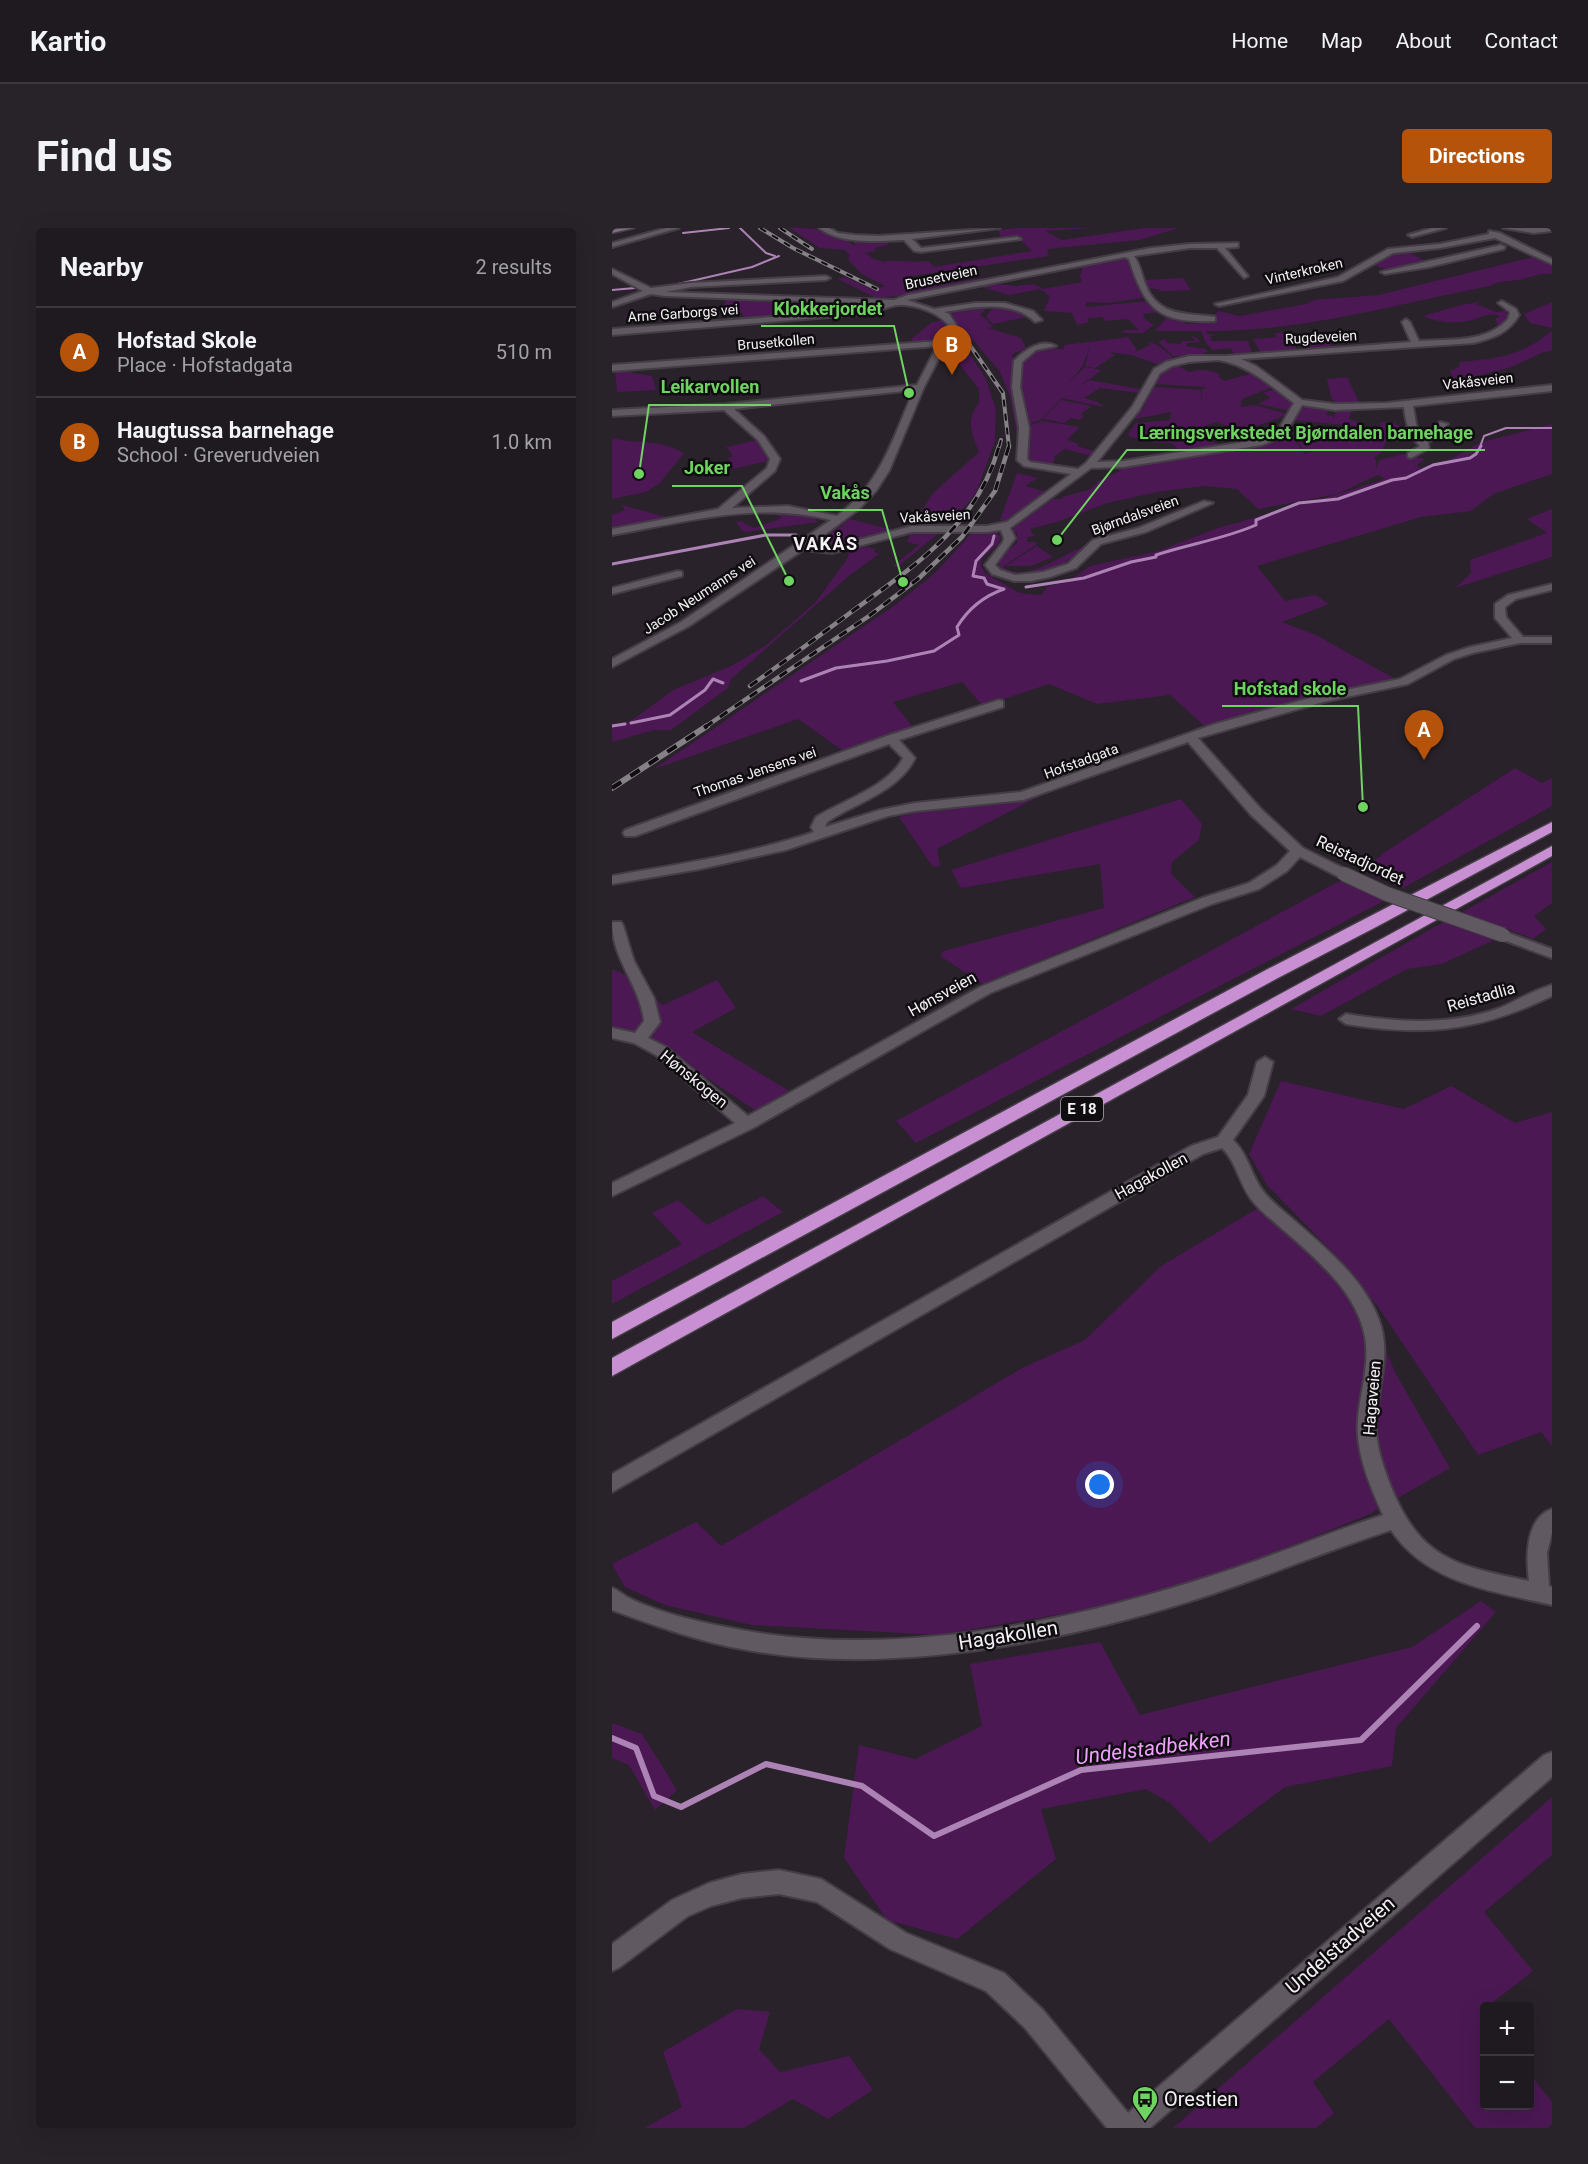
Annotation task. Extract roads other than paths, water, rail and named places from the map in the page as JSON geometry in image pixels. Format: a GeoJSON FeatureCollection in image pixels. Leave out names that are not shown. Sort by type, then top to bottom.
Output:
{"type":"FeatureCollection","features":[{"type":"Feature","properties":{"kind":"highway","name":"E 18"},"geometry":{"type":"LineString","coordinates":[[612,1330],[1270,975],[1373,923],[1552,826]]}},
{"type":"Feature","properties":{"kind":"highway","name":"E 18"},"geometry":{"type":"LineString","coordinates":[[612,1368],[1552,850]]}},
{"type":"Feature","properties":{"kind":"main road"},"geometry":{"type":"LineString","coordinates":[[612,231],[630,228]]}},
{"type":"Feature","properties":{"kind":"street"},"geometry":{"type":"LineString","coordinates":[[612,245],[675,228]]}},
{"type":"Feature","properties":{"kind":"street"},"geometry":{"type":"LineString","coordinates":[[823,228],[832,233],[853,238],[905,237],[996,228]]}},
{"type":"Feature","properties":{"kind":"street"},"geometry":{"type":"LineString","coordinates":[[1412,235],[1442,228]]}},
{"type":"Feature","properties":{"kind":"street"},"geometry":{"type":"LineString","coordinates":[[1483,228],[1552,262]]}},
{"type":"Feature","properties":{"kind":"street"},"geometry":{"type":"LineString","coordinates":[[1507,228],[1534,231],[1552,229]]}},
{"type":"Feature","properties":{"kind":"street","name":"Vinterkroken"},"geometry":{"type":"LineString","coordinates":[[1219,304],[1340,279],[1391,251],[1421,249],[1497,235]]}},
{"type":"Feature","properties":{"kind":"street"},"geometry":{"type":"LineString","coordinates":[[905,237],[921,250],[1017,239]]}},
{"type":"Feature","properties":{"kind":"street","name":"Brusetveien"},"geometry":{"type":"LineString","coordinates":[[612,271],[650,291],[697,297],[897,302],[932,292],[1127,255],[1178,247],[1235,245]]}},
{"type":"Feature","properties":{"kind":"street"},"geometry":{"type":"LineString","coordinates":[[1220,246],[1244,276]]}},
{"type":"Feature","properties":{"kind":"street"},"geometry":{"type":"LineString","coordinates":[[1385,272],[1422,266],[1501,247]]}},
{"type":"Feature","properties":{"kind":"street"},"geometry":{"type":"LineString","coordinates":[[1541,256],[1552,254]]}},
{"type":"Feature","properties":{"kind":"street"},"geometry":{"type":"LineString","coordinates":[[1127,255],[1132,258],[1148,297],[1158,308],[1185,319],[1212,319]]}},
{"type":"Feature","properties":{"kind":"street"},"geometry":{"type":"LineString","coordinates":[[1422,266],[1438,275]]}},
{"type":"Feature","properties":{"kind":"street","name":"Brusetveien"},"geometry":{"type":"LineString","coordinates":[[612,305],[650,291],[719,283],[826,278]]}},
{"type":"Feature","properties":{"kind":"street"},"geometry":{"type":"LineString","coordinates":[[801,547],[855,507],[871,491],[884,471],[920,387],[952,325],[946,316],[937,311],[897,302]]}},
{"type":"Feature","properties":{"kind":"street","name":"Arne Garborgs vei"},"geometry":{"type":"LineString","coordinates":[[612,332],[845,315],[882,308],[897,302]]}},
{"type":"Feature","properties":{"kind":"street","name":"Rugdeveien"},"geometry":{"type":"LineString","coordinates":[[1226,358],[1474,340],[1502,330],[1510,323],[1515,315],[1502,303]]}},
{"type":"Feature","properties":{"kind":"street"},"geometry":{"type":"LineString","coordinates":[[937,311],[992,304],[1032,313],[1038,320]]}},
{"type":"Feature","properties":{"kind":"street"},"geometry":{"type":"LineString","coordinates":[[1406,322],[1417,345]]}},
{"type":"Feature","properties":{"kind":"street","name":"Brusetkollen"},"geometry":{"type":"LineString","coordinates":[[612,368],[942,343]]}},
{"type":"Feature","properties":{"kind":"street"},"geometry":{"type":"LineString","coordinates":[[1052,346],[1032,349],[1018,360],[1016,387],[1024,428],[1022,460],[1027,464],[1079,472]]}},
{"type":"Feature","properties":{"kind":"street","name":"Vakåsveien"},"geometry":{"type":"LineString","coordinates":[[801,547],[816,550],[839,549],[912,529],[987,529],[1004,527],[1019,520],[1089,465],[1136,408],[1157,371],[1169,364],[1189,358],[1226,358],[1253,368],[1299,402],[1358,408],[1552,388]]}},
{"type":"Feature","properties":{"kind":"street"},"geometry":{"type":"LineString","coordinates":[[612,413],[726,407],[920,387]]}},
{"type":"Feature","properties":{"kind":"street"},"geometry":{"type":"LineString","coordinates":[[1089,465],[1123,464],[1259,443],[1281,434],[1299,402]]}},
{"type":"Feature","properties":{"kind":"street"},"geometry":{"type":"LineString","coordinates":[[1408,404],[1411,424],[1417,438],[1426,446],[1411,455]]}},
{"type":"Feature","properties":{"kind":"street"},"geometry":{"type":"LineString","coordinates":[[721,512],[772,469],[775,459],[761,438],[726,407]]}},
{"type":"Feature","properties":{"kind":"street"},"geometry":{"type":"LineString","coordinates":[[1423,442],[1428,440],[1443,424]]}},
{"type":"Feature","properties":{"kind":"street","name":"Bjørndalsveien"},"geometry":{"type":"LineString","coordinates":[[1004,527],[1008,531],[1010,541],[990,561],[991,568],[1008,577],[1031,578],[1072,566],[1097,542],[1142,530],[1208,503]]}},
{"type":"Feature","properties":{"kind":"street"},"geometry":{"type":"LineString","coordinates":[[612,532],[721,512],[763,508],[790,509],[838,519]]}},
{"type":"Feature","properties":{"kind":"street","name":"Jacob Neumanns vei"},"geometry":{"type":"LineString","coordinates":[[612,664],[685,624],[801,547]]}},
{"type":"Feature","properties":{"kind":"street"},"geometry":{"type":"LineString","coordinates":[[612,591],[678,574]]}},
{"type":"Feature","properties":{"kind":"street"},"geometry":{"type":"LineString","coordinates":[[1520,640],[1501,618],[1499,606],[1512,597],[1552,587]]}},
{"type":"Feature","properties":{"kind":"street","name":"Hofstadgata"},"geometry":{"type":"LineString","coordinates":[[612,880],[700,865],[786,846],[885,813],[915,807],[1023,796],[1219,727],[1311,702],[1399,683],[1460,653],[1520,640],[1552,640]]}},
{"type":"Feature","properties":{"kind":"street","name":"Thomas Jensens vei"},"geometry":{"type":"LineString","coordinates":[[630,833],[891,739],[999,704]]}},
{"type":"Feature","properties":{"kind":"street","name":"Reistadjordet"},"geometry":{"type":"LineString","coordinates":[[1191,738],[1256,812],[1298,851],[1388,894],[1503,935],[1551,957]]}},
{"type":"Feature","properties":{"kind":"street"},"geometry":{"type":"LineString","coordinates":[[822,835],[818,827],[821,820],[885,784],[902,772],[908,764],[909,758],[906,752],[891,739]]}},
{"type":"Feature","properties":{"kind":"street","name":"Hønsveien"},"geometry":{"type":"LineString","coordinates":[[612,1190],[747,1124],[985,990],[1207,901],[1254,886],[1282,868],[1298,851]]}},
{"type":"Feature","properties":{"kind":"street"},"geometry":{"type":"LineString","coordinates":[[616,925],[628,964],[647,994],[651,1007],[652,1022],[639,1039]]}},
{"type":"Feature","properties":{"kind":"street","name":"Reistadlia"},"geometry":{"type":"LineString","coordinates":[[1346,1019],[1384,1026],[1425,1028],[1464,1024],[1533,1000],[1552,990]]}},
{"type":"Feature","properties":{"kind":"street","name":"Hønskogen"},"geometry":{"type":"LineString","coordinates":[[612,1033],[639,1039],[661,1051],[747,1124]]}},
{"type":"Feature","properties":{"kind":"street"},"geometry":{"type":"LineString","coordinates":[[1224,1141],[1256,1096],[1266,1062]]}},
{"type":"Feature","properties":{"kind":"street","name":"Hagakollen"},"geometry":{"type":"LineString","coordinates":[[612,1484],[1197,1150],[1224,1141]]}},
{"type":"Feature","properties":{"kind":"street","name":"Hagaveien"},"geometry":{"type":"LineString","coordinates":[[1224,1141],[1232,1146],[1247,1181],[1259,1198],[1330,1265],[1350,1287],[1367,1313],[1375,1336],[1377,1362],[1367,1422],[1369,1449],[1395,1520],[1412,1544],[1437,1563],[1464,1575],[1546,1594]]}},
{"type":"Feature","properties":{"kind":"street","name":"Hagaveien"},"geometry":{"type":"LineString","coordinates":[[1546,1594],[1537,1565],[1537,1541],[1543,1527],[1552,1516]]}},
{"type":"Feature","properties":{"kind":"street","name":"Hagakollen"},"geometry":{"type":"LineString","coordinates":[[612,1597],[619,1604],[697,1629],[767,1644],[860,1649],[977,1642],[1055,1628],[1193,1591],[1395,1520]]}},
{"type":"Feature","properties":{"kind":"street","name":"Undelstadveien"},"geometry":{"type":"LineString","coordinates":[[1129,2128],[1552,1763]]}},
{"type":"Feature","properties":{"kind":"street"},"geometry":{"type":"LineString","coordinates":[[612,1959],[680,1908],[709,1895],[741,1886],[780,1882],[821,1891],[898,1941],[995,1982],[1042,2028],[1123,2128]]}},
{"type":"Feature","properties":{"kind":"waterway"},"geometry":{"type":"LineString","coordinates":[[683,233],[729,228]]}},
{"type":"Feature","properties":{"kind":"waterway"},"geometry":{"type":"LineString","coordinates":[[740,228],[766,253],[775,256]]}},
{"type":"Feature","properties":{"kind":"waterway"},"geometry":{"type":"LineString","coordinates":[[678,284],[752,267],[779,256]]}},
{"type":"Feature","properties":{"kind":"waterway"},"geometry":{"type":"LineString","coordinates":[[612,290],[635,288]]}},
{"type":"Feature","properties":{"kind":"waterway"},"geometry":{"type":"LineString","coordinates":[[1480,447],[1484,436],[1506,428],[1552,428]]}},
{"type":"Feature","properties":{"kind":"waterway"},"geometry":{"type":"LineString","coordinates":[[1026,587],[1084,578],[1131,562],[1156,557],[1168,551],[1232,534],[1256,525],[1256,520],[1299,503],[1338,499],[1392,480],[1406,478],[1433,465],[1470,458],[1481,446]]}},
{"type":"Feature","properties":{"kind":"waterway"},"geometry":{"type":"LineString","coordinates":[[612,564],[766,535],[796,535]]}},
{"type":"Feature","properties":{"kind":"waterway"},"geometry":{"type":"LineString","coordinates":[[994,536],[992,544],[976,561],[973,576],[984,578],[987,584],[1003,589]]}},
{"type":"Feature","properties":{"kind":"waterway"},"geometry":{"type":"LineString","coordinates":[[801,681],[836,668],[887,661],[934,651],[959,635],[957,627],[971,609],[983,599],[1004,589]]}},
{"type":"Feature","properties":{"kind":"waterway"},"geometry":{"type":"LineString","coordinates":[[631,723],[670,715],[705,690],[713,679],[723,683]]}},
{"type":"Feature","properties":{"kind":"waterway"},"geometry":{"type":"LineString","coordinates":[[612,726],[625,724]]}},
{"type":"Feature","properties":{"kind":"waterway","name":"Undelstadbekken"},"geometry":{"type":"LineString","coordinates":[[612,1738],[636,1748],[654,1796],[681,1807],[766,1764],[862,1786],[934,1836],[1081,1770],[1361,1740],[1477,1626]]}},
{"type":"Feature","properties":{"kind":"railway"},"geometry":{"type":"LineString","coordinates":[[760,228],[793,248],[877,289]]}},
{"type":"Feature","properties":{"kind":"railway"},"geometry":{"type":"LineString","coordinates":[[780,228],[812,249]]}},
{"type":"Feature","properties":{"kind":"railway"},"geometry":{"type":"LineString","coordinates":[[967,341],[1003,393],[1009,446]]}},
{"type":"Feature","properties":{"kind":"railway"},"geometry":{"type":"LineString","coordinates":[[999,447],[1001,440]]}},
{"type":"Feature","properties":{"kind":"railway"},"geometry":{"type":"LineString","coordinates":[[750,686],[900,576],[942,540],[976,498],[989,474],[999,446]]}},
{"type":"Feature","properties":{"kind":"railway"},"geometry":{"type":"LineString","coordinates":[[705,727],[869,616],[918,579],[962,537],[995,491],[1009,446]]}},
{"type":"Feature","properties":{"kind":"railway"},"geometry":{"type":"LineString","coordinates":[[612,788],[707,726]]}},
{"type":"Feature","properties":{"kind":"place","name":"Haugtussa barnehage"},"geometry":{"type":"Point","coordinates":[952,375]}},
{"type":"Feature","properties":{"kind":"place","name":"Klokkerjordet"},"geometry":{"type":"Point","coordinates":[909,393]}},
{"type":"Feature","properties":{"kind":"place","name":"Leikarvollen"},"geometry":{"type":"Point","coordinates":[639,474]}},
{"type":"Feature","properties":{"kind":"place","name":"Læringsverkstedet Bjørndalen barnehage"},"geometry":{"type":"Point","coordinates":[1057,540]}},
{"type":"Feature","properties":{"kind":"place","name":"Joker"},"geometry":{"type":"Point","coordinates":[789,581]}},
{"type":"Feature","properties":{"kind":"place","name":"Vakås"},"geometry":{"type":"Point","coordinates":[903,582]}},
{"type":"Feature","properties":{"kind":"place","name":"Hofstad Skole"},"geometry":{"type":"Point","coordinates":[1424,760]}},
{"type":"Feature","properties":{"kind":"place","name":"Hofstad skole"},"geometry":{"type":"Point","coordinates":[1363,807]}},
{"type":"Feature","properties":{"kind":"place","name":"Orestien"},"geometry":{"type":"Point","coordinates":[1145,2122]}},
{"type":"Feature","properties":{"kind":"district","name":"VAKÅS"},"geometry":{"type":"Point","coordinates":[826,543]}}]}
